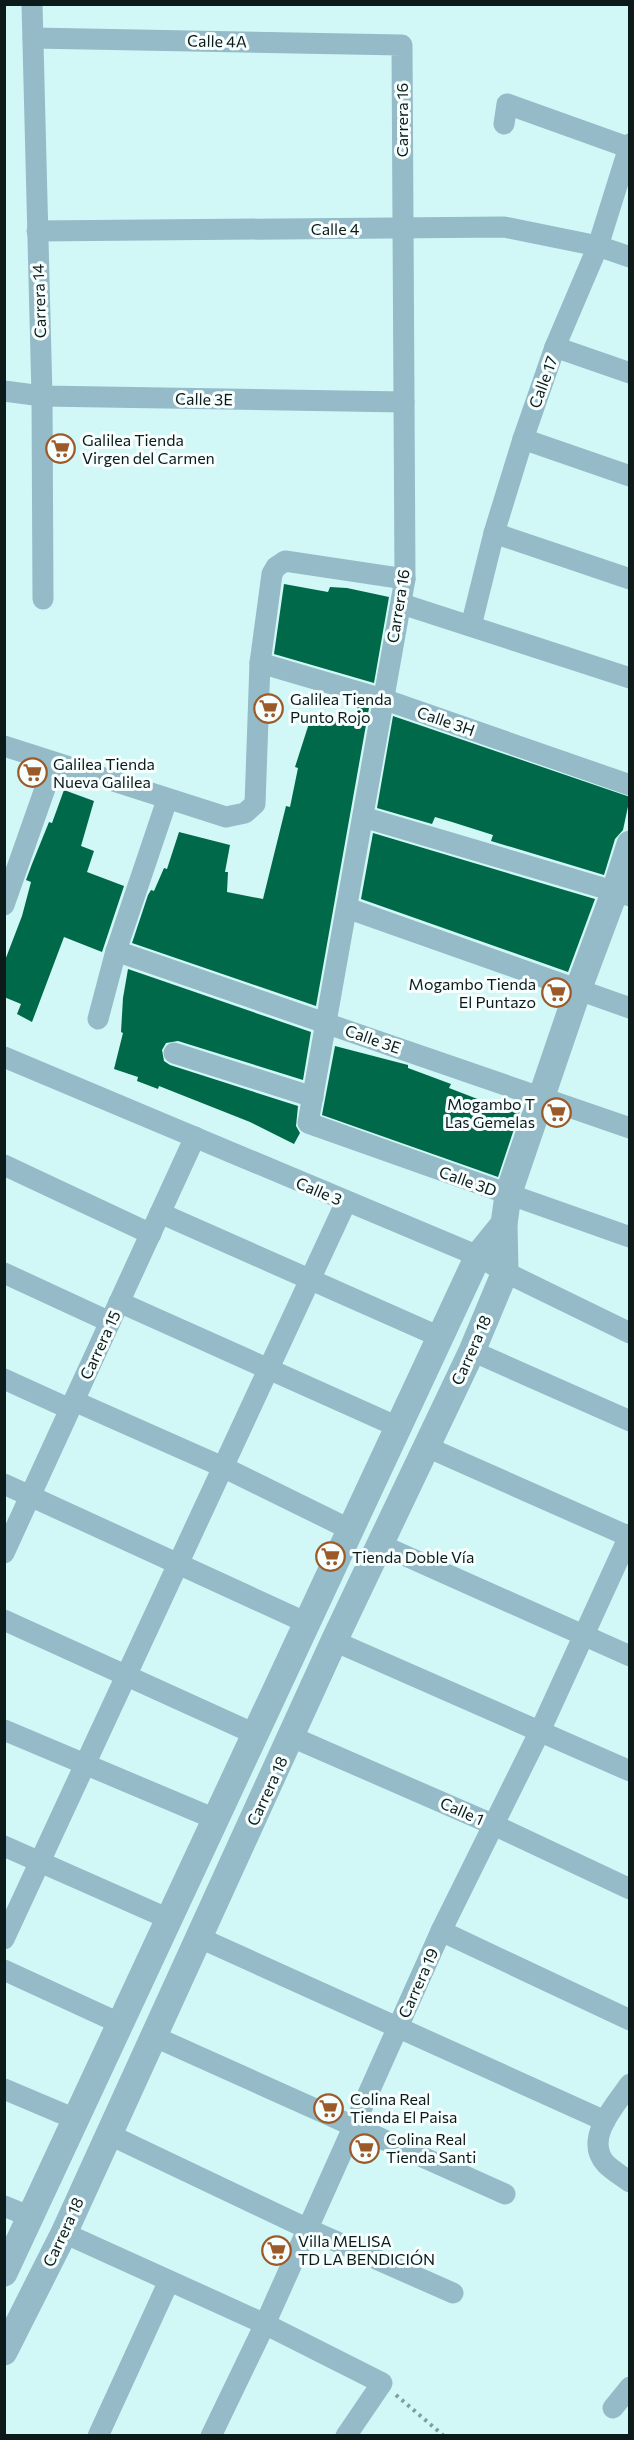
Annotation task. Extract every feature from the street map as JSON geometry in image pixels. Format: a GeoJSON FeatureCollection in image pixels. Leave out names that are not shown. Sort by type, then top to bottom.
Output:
{"type":"FeatureCollection","features":[{"type":"Feature","properties":{"kind":"street","name":"Carrera 14"},"geometry":{"type":"LineString","coordinates":[[32,4],[42,396],[43,598]]}},
{"type":"Feature","properties":{"kind":"street","name":"Calle 4A"},"geometry":{"type":"LineString","coordinates":[[33,38],[402,45]]}},
{"type":"Feature","properties":{"kind":"street","name":"Carrera 16"},"geometry":{"type":"LineString","coordinates":[[308,1123],[405,579],[402,45]]}},
{"type":"Feature","properties":{"kind":"street"},"geometry":{"type":"LineString","coordinates":[[505,114],[629,147]]}},
{"type":"Feature","properties":{"kind":"street","name":"Calle 17"},"geometry":{"type":"LineString","coordinates":[[471,626],[494,533],[522,439],[555,347],[598,246],[629,147]]}},
{"type":"Feature","properties":{"kind":"street","name":"Calle 4"},"geometry":{"type":"LineString","coordinates":[[37,231],[403,229],[504,226],[598,246],[630,257]]}},
{"type":"Feature","properties":{"kind":"street"},"geometry":{"type":"LineString","coordinates":[[555,347],[630,373]]}},
{"type":"Feature","properties":{"kind":"street","name":"Calle 3E"},"geometry":{"type":"LineString","coordinates":[[4,391],[42,396],[404,402]]}},
{"type":"Feature","properties":{"kind":"street"},"geometry":{"type":"LineString","coordinates":[[522,439],[630,476]]}},
{"type":"Feature","properties":{"kind":"street"},"geometry":{"type":"LineString","coordinates":[[494,533],[630,579]]}},
{"type":"Feature","properties":{"kind":"street"},"geometry":{"type":"LineString","coordinates":[[4,746],[226,817],[245,813],[255,804],[260,663],[272,574],[276,567],[285,561],[405,579]]}},
{"type":"Feature","properties":{"kind":"street"},"geometry":{"type":"LineString","coordinates":[[402,604],[630,678]]}},
{"type":"Feature","properties":{"kind":"street","name":"Calle 3H"},"geometry":{"type":"LineString","coordinates":[[260,663],[383,699],[630,785]]}},
{"type":"Feature","properties":{"kind":"street"},"geometry":{"type":"LineString","coordinates":[[4,905],[54,763]]}},
{"type":"Feature","properties":{"kind":"street"},"geometry":{"type":"LineString","coordinates":[[98,1019],[116,951],[167,800]]}},
{"type":"Feature","properties":{"kind":"street"},"geometry":{"type":"LineString","coordinates":[[363,817],[622,893]]}},
{"type":"Feature","properties":{"kind":"street","name":"Carrera 18"},"geometry":{"type":"LineString","coordinates":[[4,2352],[64,2233],[334,1641],[472,1351],[506,1272],[504,1224],[508,1195],[578,990],[622,893],[630,844]]}},
{"type":"Feature","properties":{"kind":"street"},"geometry":{"type":"LineString","coordinates":[[347,908],[630,1008]]}},
{"type":"Feature","properties":{"kind":"street","name":"Calle 3E"},"geometry":{"type":"LineString","coordinates":[[116,951],[630,1128]]}},
{"type":"Feature","properties":{"kind":"street"},"geometry":{"type":"LineString","coordinates":[[174,1053],[313,1097]]}},
{"type":"Feature","properties":{"kind":"street","name":"Calle 3"},"geometry":{"type":"LineString","coordinates":[[4,1058],[478,1256],[630,1333]]}},
{"type":"Feature","properties":{"kind":"street","name":"Calle 3D"},"geometry":{"type":"LineString","coordinates":[[308,1123],[630,1236]]}},
{"type":"Feature","properties":{"kind":"street","name":"Carrera 15"},"geometry":{"type":"LineString","coordinates":[[4,1553],[195,1137]]}},
{"type":"Feature","properties":{"kind":"street"},"geometry":{"type":"LineString","coordinates":[[4,1165],[151,1234]]}},
{"type":"Feature","properties":{"kind":"street"},"geometry":{"type":"LineString","coordinates":[[4,1938],[346,1202]]}},
{"type":"Feature","properties":{"kind":"street"},"geometry":{"type":"LineString","coordinates":[[160,1213],[440,1337]]}},
{"type":"Feature","properties":{"kind":"street","name":"Carrera 18"},"geometry":{"type":"LineString","coordinates":[[4,2273],[119,2023],[257,1735],[478,1256],[504,1224]]}},
{"type":"Feature","properties":{"kind":"street"},"geometry":{"type":"LineString","coordinates":[[4,1273],[110,1322]]}},
{"type":"Feature","properties":{"kind":"street"},"geometry":{"type":"LineString","coordinates":[[119,1302],[398,1427]]}},
{"type":"Feature","properties":{"kind":"street"},"geometry":{"type":"LineString","coordinates":[[472,1351],[630,1421]]}},
{"type":"Feature","properties":{"kind":"street"},"geometry":{"type":"LineString","coordinates":[[4,1379],[223,1467],[351,1530]]}},
{"type":"Feature","properties":{"kind":"street"},"geometry":{"type":"LineString","coordinates":[[427,1447],[629,1536]]}},
{"type":"Feature","properties":{"kind":"street"},"geometry":{"type":"LineString","coordinates":[[376,1475],[407,1490]]}},
{"type":"Feature","properties":{"kind":"street"},"geometry":{"type":"LineString","coordinates":[[4,1484],[307,1623]]}},
{"type":"Feature","properties":{"kind":"street","name":"Carrera 19"},"geometry":{"type":"LineString","coordinates":[[212,2436],[266,2324],[441,1931],[540,1731],[629,1536]]}},
{"type":"Feature","properties":{"kind":"street"},"geometry":{"type":"LineString","coordinates":[[379,1544],[630,1656]]}},
{"type":"Feature","properties":{"kind":"street"},"geometry":{"type":"LineString","coordinates":[[4,1620],[257,1735]]}},
{"type":"Feature","properties":{"kind":"street"},"geometry":{"type":"LineString","coordinates":[[334,1641],[630,1771]]}},
{"type":"Feature","properties":{"kind":"street"},"geometry":{"type":"LineString","coordinates":[[4,1730],[215,1819]]}},
{"type":"Feature","properties":{"kind":"street","name":"Calle 1"},"geometry":{"type":"LineString","coordinates":[[292,1737],[494,1825],[630,1889]]}},
{"type":"Feature","properties":{"kind":"street"},"geometry":{"type":"LineString","coordinates":[[4,1846],[169,1919]]}},
{"type":"Feature","properties":{"kind":"street"},"geometry":{"type":"LineString","coordinates":[[441,1931],[630,2020]]}},
{"type":"Feature","properties":{"kind":"street"},"geometry":{"type":"LineString","coordinates":[[200,1938],[605,2121]]}},
{"type":"Feature","properties":{"kind":"street"},"geometry":{"type":"LineString","coordinates":[[4,1970],[119,2023]]}},
{"type":"Feature","properties":{"kind":"street"},"geometry":{"type":"LineString","coordinates":[[155,2037],[505,2194]]}},
{"type":"Feature","properties":{"kind":"street"},"geometry":{"type":"LineString","coordinates":[[630,2084],[605,2121],[598,2137],[599,2153],[607,2164],[630,2182]]}},
{"type":"Feature","properties":{"kind":"street"},"geometry":{"type":"LineString","coordinates":[[92,2086],[124,2103]]}},
{"type":"Feature","properties":{"kind":"street"},"geometry":{"type":"LineString","coordinates":[[4,2088],[75,2119]]}},
{"type":"Feature","properties":{"kind":"street"},"geometry":{"type":"LineString","coordinates":[[108,2134],[308,2229],[453,2293]]}},
{"type":"Feature","properties":{"kind":"street"},"geometry":{"type":"LineString","coordinates":[[4,2206],[31,2217]]}},
{"type":"Feature","properties":{"kind":"street"},"geometry":{"type":"LineString","coordinates":[[64,2233],[266,2324],[382,2383],[346,2436]]}},
{"type":"Feature","properties":{"kind":"street"},"geometry":{"type":"LineString","coordinates":[[98,2436],[170,2281]]}},
{"type":"Feature","properties":{"kind":"street"},"geometry":{"type":"LineString","coordinates":[[613,2408],[630,2387]]}},
{"type":"Feature","properties":{"kind":"path"},"geometry":{"type":"LineString","coordinates":[[382,2383],[444,2436]]}},
{"type":"Feature","properties":{"kind":"building"},"geometry":{"type":"Polygon","coordinates":[[[284,584],[328,592],[330,587],[347,588],[389,597],[374,683],[274,654],[284,584]]]}},
{"type":"Feature","properties":{"kind":"building"},"geometry":{"type":"Polygon","coordinates":[[[358,705],[369,708],[316,1006],[132,943],[148,895],[151,890],[154,891],[164,868],[167,869],[179,832],[230,845],[225,872],[228,872],[227,892],[263,899],[286,806],[290,807],[298,768],[295,767],[312,714],[353,724],[358,705]]]}},
{"type":"Feature","properties":{"kind":"building"},"geometry":{"type":"Polygon","coordinates":[[[393,716],[630,797],[623,830],[615,839],[604,875],[491,841],[493,835],[452,822],[435,817],[432,824],[377,808],[393,716]]]}},
{"type":"Feature","properties":{"kind":"building"},"geometry":{"type":"Polygon","coordinates":[[[64,790],[94,801],[81,846],[94,851],[87,872],[124,886],[102,952],[64,937],[32,1022],[17,1014],[21,1004],[4,997],[4,963],[22,916],[31,882],[26,880],[64,790]]]}},
{"type":"Feature","properties":{"kind":"building"},"geometry":{"type":"Polygon","coordinates":[[[373,833],[595,899],[568,972],[361,899],[373,833]]]}},
{"type":"Feature","properties":{"kind":"building"},"geometry":{"type":"Polygon","coordinates":[[[128,969],[311,1032],[303,1080],[178,1041],[166,1043],[162,1050],[164,1061],[170,1065],[298,1106],[296,1126],[300,1133],[294,1144],[250,1122],[159,1086],[158,1089],[137,1081],[138,1077],[114,1069],[123,1033],[121,1032],[123,998],[128,969]]]}},
{"type":"Feature","properties":{"kind":"building"},"geometry":{"type":"Polygon","coordinates":[[[335,1046],[408,1065],[408,1068],[451,1084],[449,1088],[506,1110],[508,1104],[521,1108],[498,1177],[322,1115],[335,1046]]]}},
{"type":"Feature","properties":{"kind":"place","name":"Galilea Tienda Virgen del Carmen"},"geometry":{"type":"Point","coordinates":[61,449]}},
{"type":"Feature","properties":{"kind":"place","name":"Galilea Tienda Punto Rojo"},"geometry":{"type":"Point","coordinates":[269,708]}},
{"type":"Feature","properties":{"kind":"place","name":"Galilea Tienda Nueva Galilea"},"geometry":{"type":"Point","coordinates":[32,773]}},
{"type":"Feature","properties":{"kind":"place","name":"Mogambo Tienda El Puntazo"},"geometry":{"type":"Point","coordinates":[557,993]}},
{"type":"Feature","properties":{"kind":"place","name":"Mogambo T Las Gemelas"},"geometry":{"type":"Point","coordinates":[556,1113]}},
{"type":"Feature","properties":{"kind":"place","name":"Tienda Doble Vía"},"geometry":{"type":"Point","coordinates":[331,1557]}},
{"type":"Feature","properties":{"kind":"place","name":"Colina Real Tienda El Paisa"},"geometry":{"type":"Point","coordinates":[329,2108]}},
{"type":"Feature","properties":{"kind":"place","name":"Colina Real Tienda Santi"},"geometry":{"type":"Point","coordinates":[365,2148]}},
{"type":"Feature","properties":{"kind":"place","name":"Villa MELISA TD LA BENDICIÓN"},"geometry":{"type":"Point","coordinates":[277,2250]}}]}
